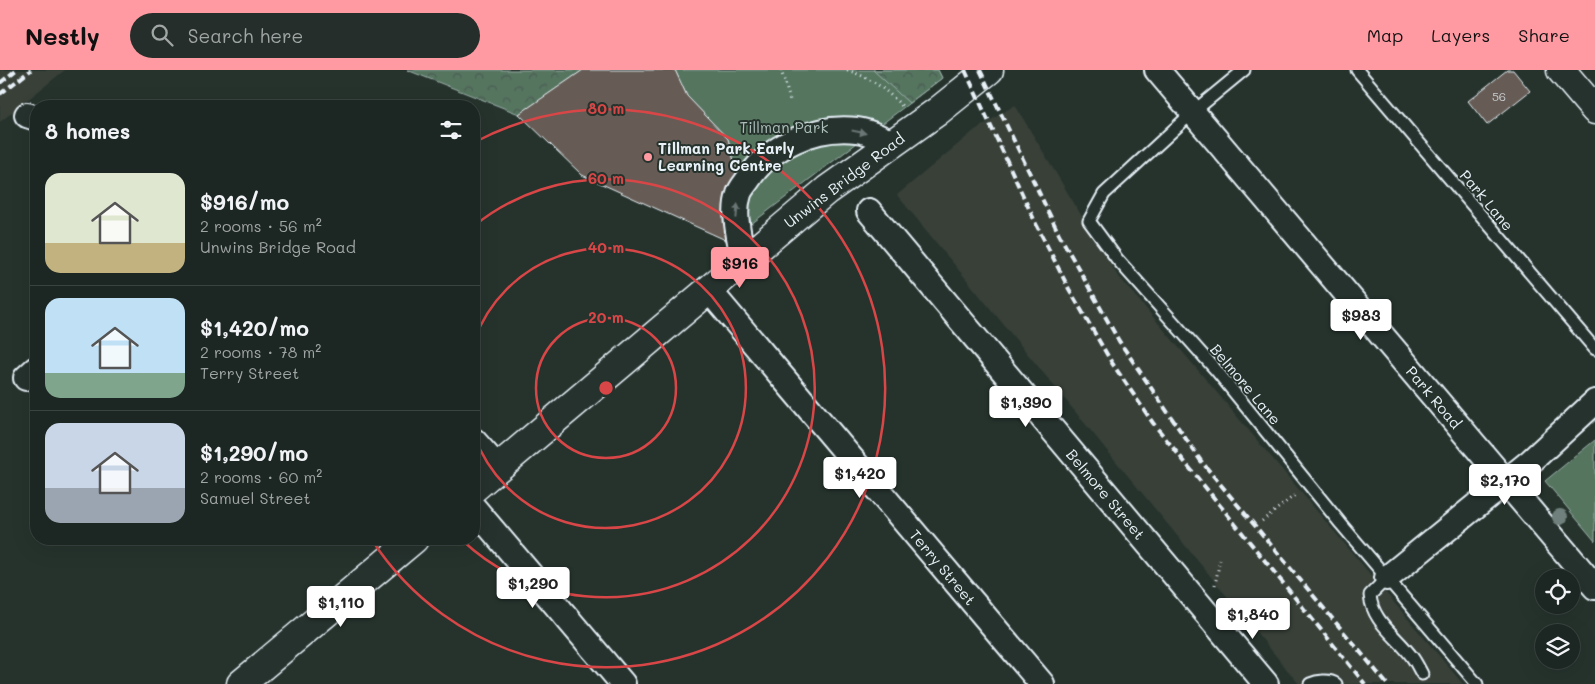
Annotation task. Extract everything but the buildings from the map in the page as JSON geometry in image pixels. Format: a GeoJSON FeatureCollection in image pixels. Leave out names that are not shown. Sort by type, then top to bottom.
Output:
{"type":"FeatureCollection","features":[{"type":"Feature","properties":{"kind":"main road","name":"Unwins Bridge Road"},"geometry":{"type":"LineString","coordinates":[[480,483],[744,258],[827,190],[938,111],[989,70]]}},
{"type":"Feature","properties":{"kind":"main road"},"geometry":{"type":"LineString","coordinates":[[1561,70],[1595,110]]}},
{"type":"Feature","properties":{"kind":"main road"},"geometry":{"type":"LineString","coordinates":[[241,684],[407,545]]}},
{"type":"Feature","properties":{"kind":"street","name":"Park Road"},"geometry":{"type":"LineString","coordinates":[[1157,70],[1595,587]]}},
{"type":"Feature","properties":{"kind":"street"},"geometry":{"type":"LineString","coordinates":[[744,258],[736,218],[739,194],[754,170],[774,152],[800,138],[828,130],[858,130],[893,143]]}},
{"type":"Feature","properties":{"kind":"street","name":"Belmore Street"},"geometry":{"type":"LineString","coordinates":[[869,211],[1266,684]]}},
{"type":"Feature","properties":{"kind":"street","name":"Terry Street"},"geometry":{"type":"LineString","coordinates":[[708,289],[1042,684]]}},
{"type":"Feature","properties":{"kind":"street"},"geometry":{"type":"LineString","coordinates":[[1387,578],[1531,461],[1595,402]]}},
{"type":"Feature","properties":{"kind":"street"},"geometry":{"type":"LineString","coordinates":[[480,448],[498,468]]}},
{"type":"Feature","properties":{"kind":"street"},"geometry":{"type":"LineString","coordinates":[[480,515],[622,684]]}},
{"type":"Feature","properties":{"kind":"lane"},"geometry":{"type":"LineString","coordinates":[[1193,112],[1244,70]]}},
{"type":"Feature","properties":{"kind":"lane","name":"Park Lane"},"geometry":{"type":"LineString","coordinates":[[1357,70],[1595,349]]}},
{"type":"Feature","properties":{"kind":"lane","name":"Belmore Lane"},"geometry":{"type":"LineString","coordinates":[[1193,112],[1104,194],[1089,221],[1117,258],[1216,370],[1308,484],[1477,684]]}},
{"type":"Feature","properties":{"kind":"lane"},"geometry":{"type":"LineString","coordinates":[[1387,578],[1370,595],[1371,606],[1376,616],[1412,657],[1422,674]]}},
{"type":"Feature","properties":{"kind":"lane"},"geometry":{"type":"LineString","coordinates":[[1310,684],[1322,681],[1336,684]]}},
{"type":"Feature","properties":{"kind":"path"},"geometry":{"type":"LineString","coordinates":[[781,70],[790,100]]}},
{"type":"Feature","properties":{"kind":"path"},"geometry":{"type":"LineString","coordinates":[[847,70],[864,75],[884,88],[904,107]]}},
{"type":"Feature","properties":{"kind":"path"},"geometry":{"type":"LineString","coordinates":[[1262,521],[1308,484]]}},
{"type":"Feature","properties":{"kind":"shaded area"},"geometry":{"type":"Polygon","coordinates":[[[0,70],[65,70],[0,122],[0,70]]]}},
{"type":"Feature","properties":{"kind":"shaded area"},"geometry":{"type":"Polygon","coordinates":[[[1015,105],[1116,273],[1463,684],[1299,684],[897,195],[975,130],[1015,105]]]}},
{"type":"Feature","properties":{"kind":"green space"},"geometry":{"type":"Polygon","coordinates":[[[407,70],[583,70],[519,114],[407,70]]]}},
{"type":"Feature","properties":{"kind":"green space","name":"Tillman Park"},"geometry":{"type":"Polygon","coordinates":[[[675,70],[938,70],[942,78],[751,224],[728,139],[687,96],[675,70]]]}},
{"type":"Feature","properties":{"kind":"green space"},"geometry":{"type":"Polygon","coordinates":[[[873,70],[938,70],[942,78],[909,103],[873,70]]]}},
{"type":"Feature","properties":{"kind":"green space"},"geometry":{"type":"Polygon","coordinates":[[[1595,440],[1595,541],[1545,481],[1595,440]]]}},
{"type":"Feature","properties":{"kind":"railway"},"geometry":{"type":"LineString","coordinates":[[0,83],[16,70]]}},
{"type":"Feature","properties":{"kind":"railway"},"geometry":{"type":"LineString","coordinates":[[0,94],[31,70]]}},
{"type":"Feature","properties":{"kind":"railway"},"geometry":{"type":"LineString","coordinates":[[965,70],[1037,226],[1069,289],[1112,363],[1153,423],[1365,684]]}},
{"type":"Feature","properties":{"kind":"railway"},"geometry":{"type":"LineString","coordinates":[[980,70],[1059,234],[1119,341],[1201,461],[1387,684]]}},
{"type":"Feature","properties":{"kind":"place","name":"Tillman Park Early Learning Centre"},"geometry":{"type":"Point","coordinates":[648,157]}}]}
